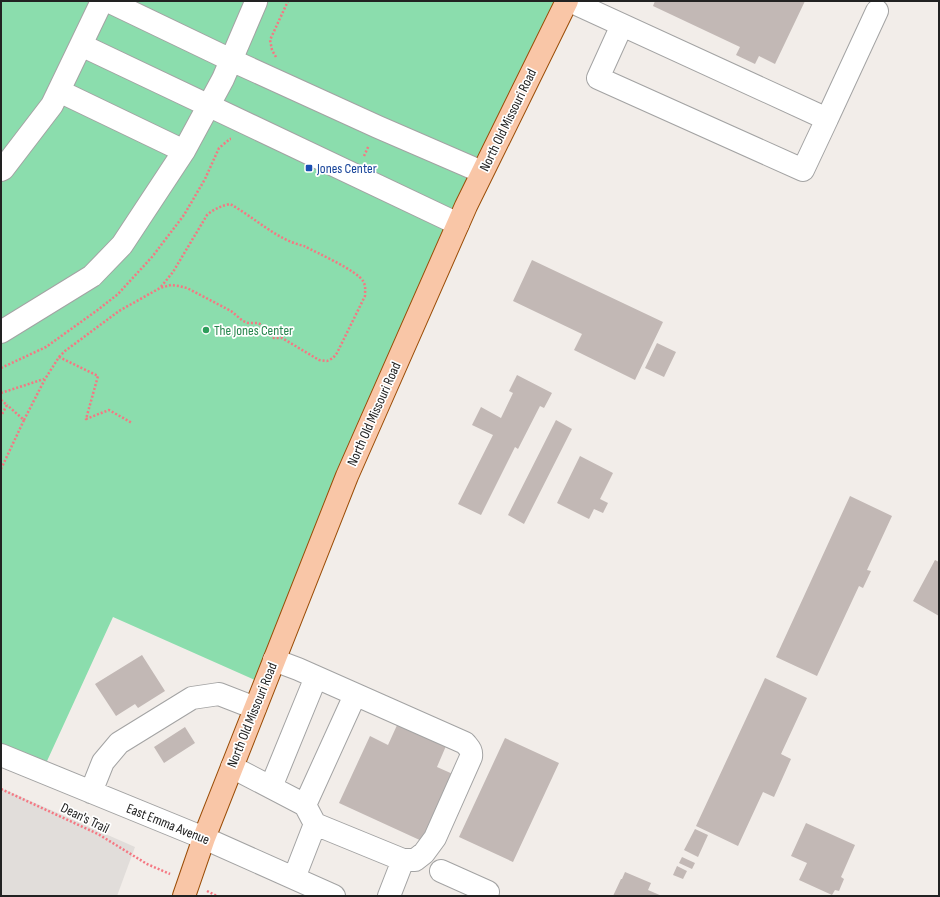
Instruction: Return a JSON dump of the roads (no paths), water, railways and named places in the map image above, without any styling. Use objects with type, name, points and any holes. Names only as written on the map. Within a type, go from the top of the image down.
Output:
[{"type":"main road","name":"North Old Missouri Road","points":[[184,896],[204,838],[347,476],[482,172],[567,1]]},
{"type":"street","points":[[1,170],[52,105],[102,1]]},
{"type":"street","points":[[108,1],[231,60],[378,127],[482,172]]},
{"type":"street","points":[[1,332],[92,276],[122,245],[184,151],[223,79],[255,1]]},
{"type":"street","points":[[570,1],[826,119]]},
{"type":"street","points":[[622,25],[598,78],[803,170],[877,11]]},
{"type":"street","points":[[81,45],[458,224]]},
{"type":"street","points":[[59,91],[184,151]]},
{"type":"street","points":[[232,767],[305,805],[315,824],[403,860],[415,860],[424,853],[435,838],[472,757],[470,748],[465,743],[274,660]]},
{"type":"street","points":[[271,787],[316,678]]},
{"type":"street","points":[[91,792],[103,762],[119,743],[192,698],[219,694],[255,708]]},
{"type":"street","points":[[305,805],[355,695]]},
{"type":"street","name":"East Emma Avenue","points":[[1,755],[204,838],[334,896]]},
{"type":"street","points":[[294,878],[315,824]]},
{"type":"street","points":[[389,896],[403,860]]},
{"type":"street","points":[[440,871],[475,891]]},
{"type":"place","name":"Jones Center","points":[[309,168]]},
{"type":"place","name":"The Jones Center","points":[[206,330]]}]
